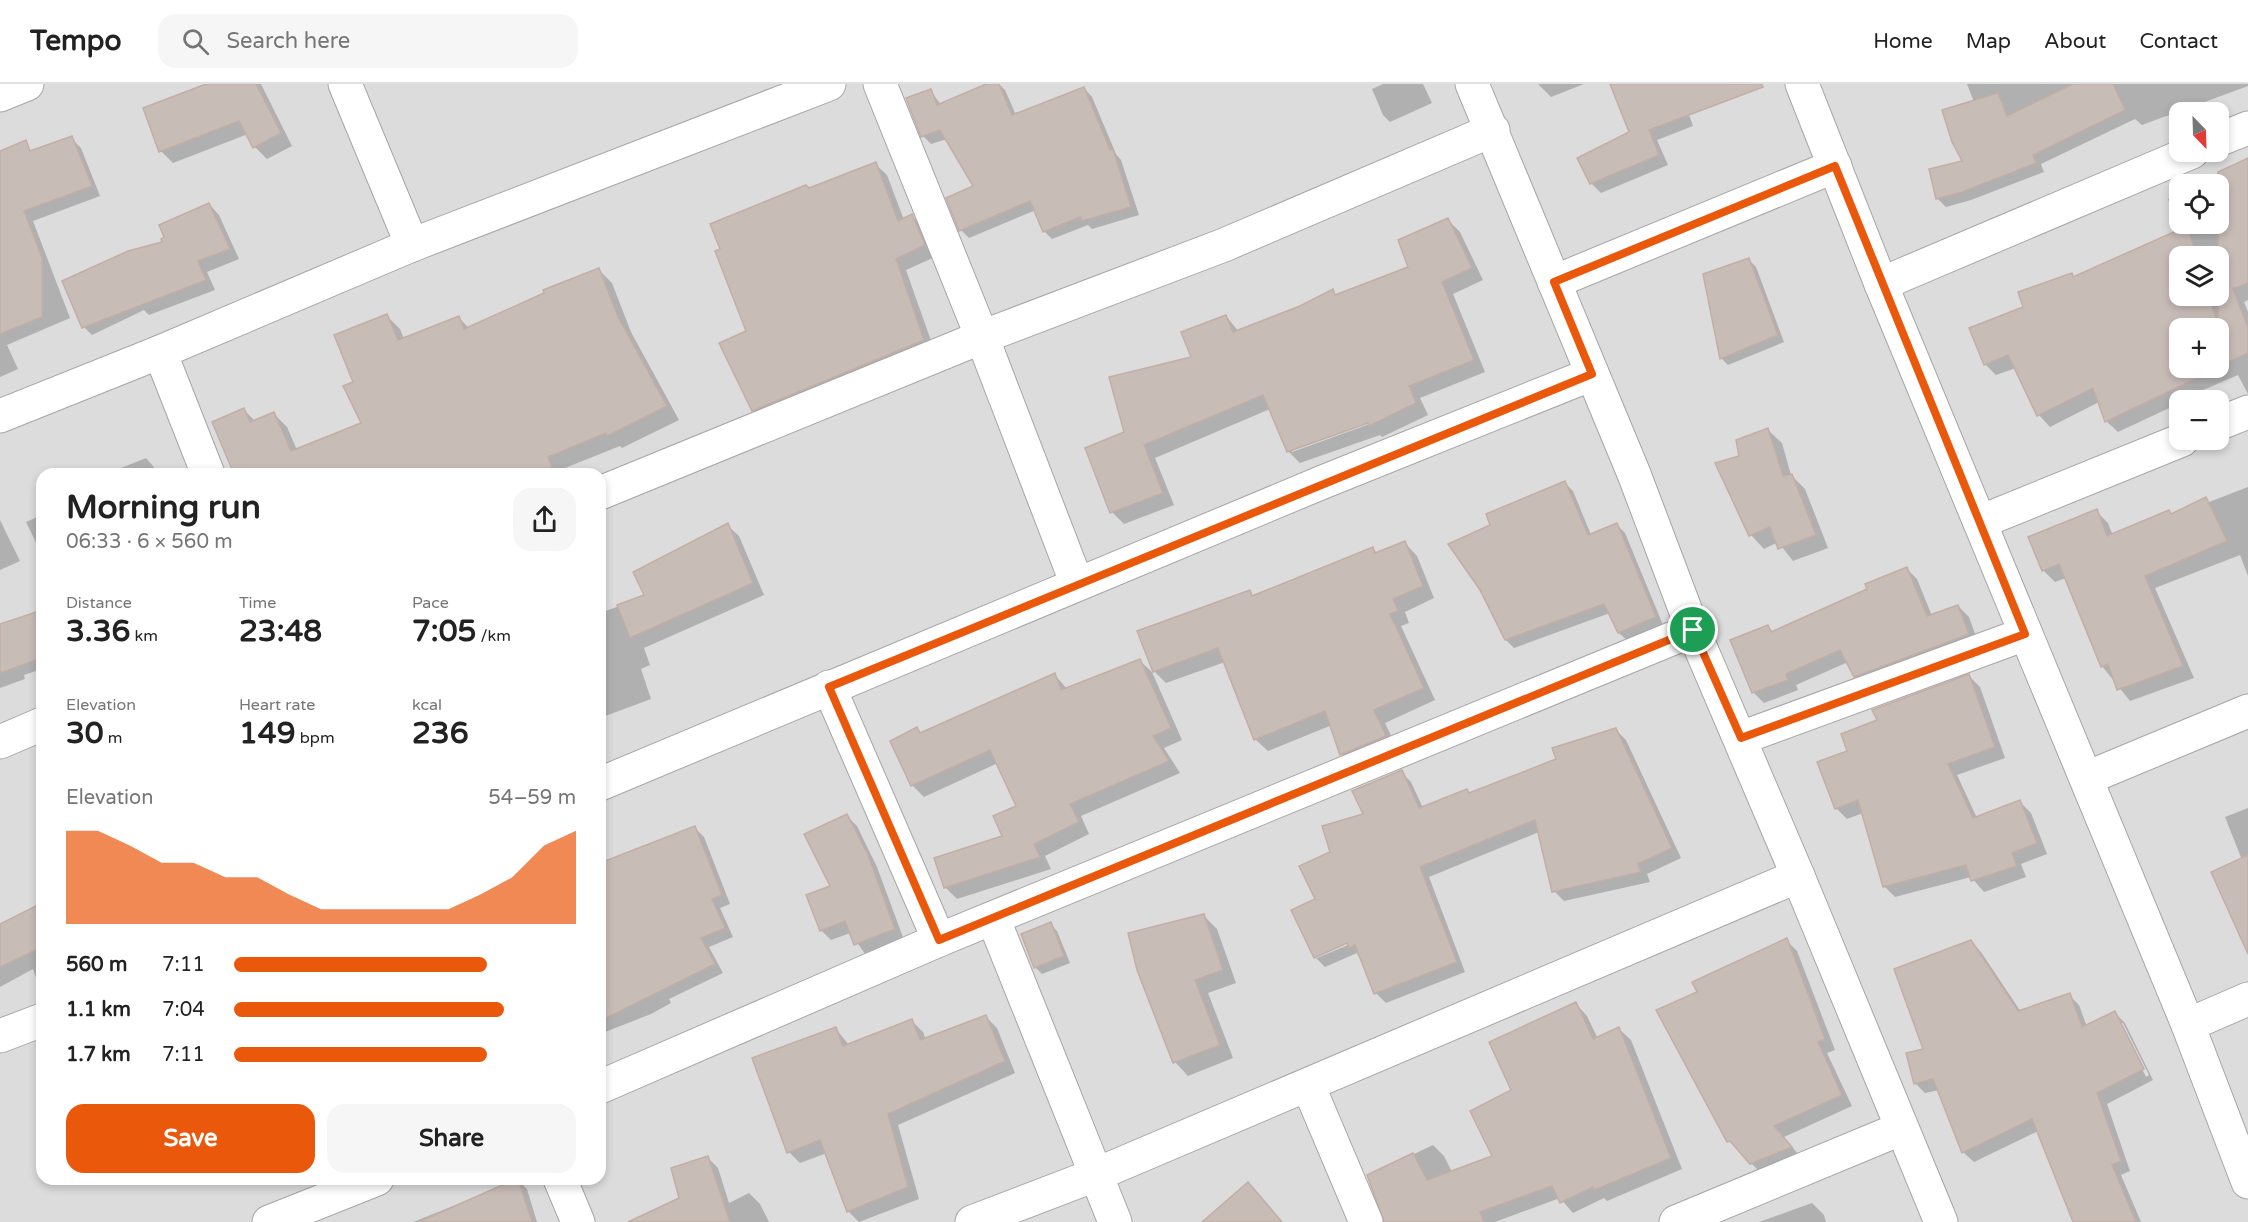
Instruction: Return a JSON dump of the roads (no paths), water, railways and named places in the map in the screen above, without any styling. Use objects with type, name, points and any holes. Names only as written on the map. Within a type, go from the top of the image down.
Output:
[{"type":"street","points":[[0,95],[27,84]]},
{"type":"street","points":[[345,84],[412,245]]},
{"type":"street","points":[[0,416],[160,352],[412,245],[829,84]]},
{"type":"street","points":[[880,84],[982,337],[1077,584]]},
{"type":"street","points":[[1472,84],[1634,474],[1693,630],[1741,738],[1900,1128],[1941,1222]]},
{"type":"street","points":[[1802,84],[1881,284],[2188,1025],[2248,1182]]},
{"type":"street","points":[[2229,136],[2248,128]]},
{"type":"street","points":[[606,491],[982,337],[1224,245],[1493,130]]},
{"type":"street","points":[[1881,284],[2169,162]]},
{"type":"street","points":[[1554,282],[1835,166]]},
{"type":"street","points":[[160,352],[206,468]]},
{"type":"street","points":[[606,781],[1077,584],[1592,374]]},
{"type":"street","points":[[2229,420],[2248,412]]},
{"type":"street","points":[[1980,522],[2169,445]]},
{"type":"street","points":[[606,1084],[939,940],[1693,630]]},
{"type":"street","points":[[1741,738],[2025,634]]},
{"type":"street","points":[[829,687],[939,940]]},
{"type":"street","points":[[2087,778],[2248,711]]},
{"type":"street","points":[[0,742],[36,727]]},
{"type":"street","points":[[972,1222],[1095,1175],[1798,876]]},
{"type":"street","points":[[993,918],[1115,1222]]},
{"type":"street","points":[[2188,1025],[2248,999]]},
{"type":"street","points":[[0,1036],[36,1022]]},
{"type":"street","points":[[1308,1085],[1366,1222]]},
{"type":"street","points":[[1676,1222],[1900,1128]]},
{"type":"street","points":[[269,1222],[362,1185]]},
{"type":"street","points":[[563,1185],[578,1222]]}]
